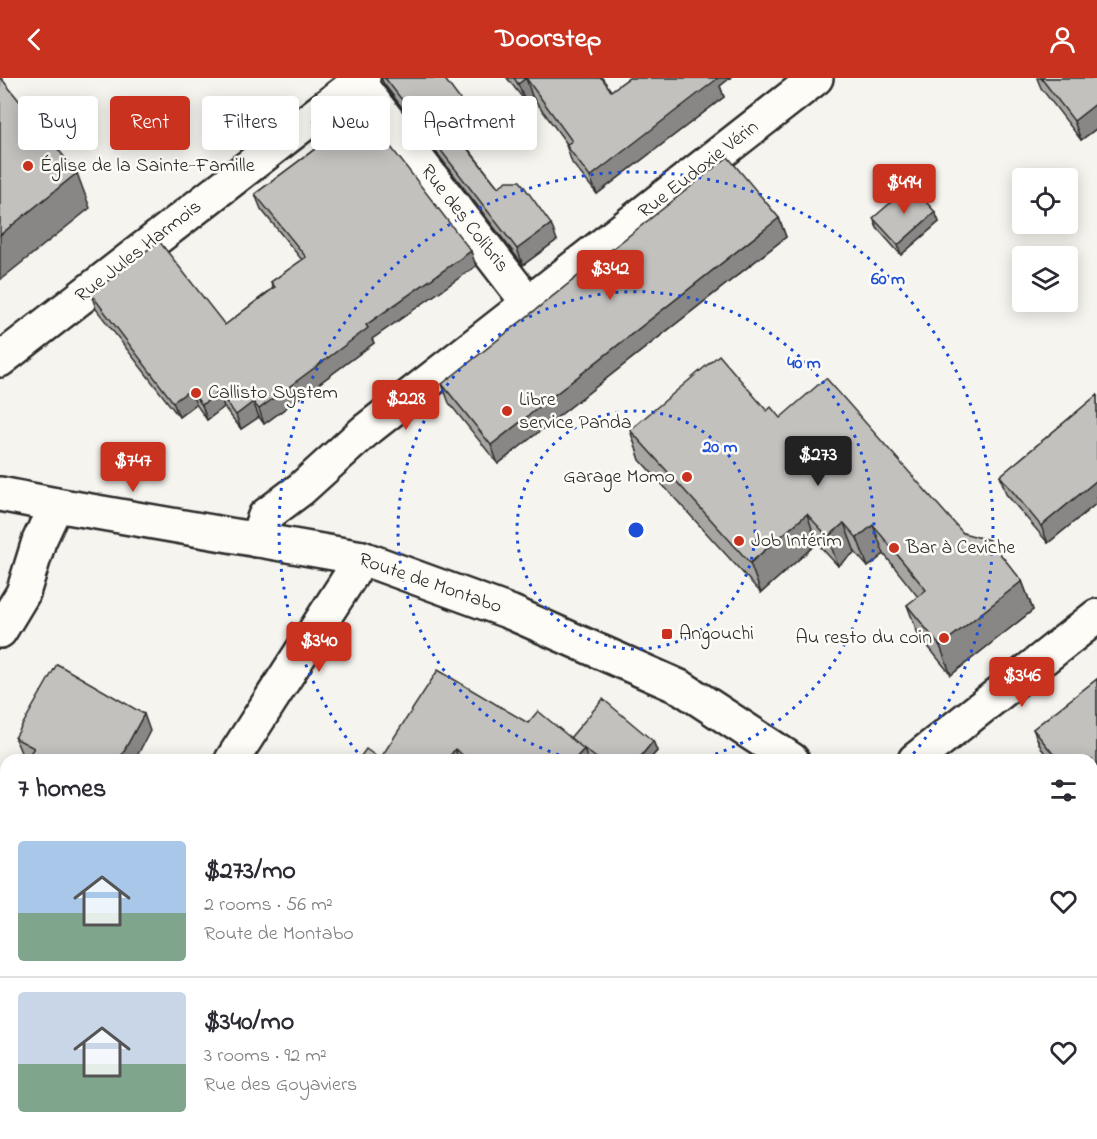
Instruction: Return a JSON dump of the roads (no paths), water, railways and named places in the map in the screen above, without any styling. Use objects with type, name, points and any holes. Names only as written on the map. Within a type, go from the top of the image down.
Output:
[{"type":"street","name":"Rue Eudoxie Vérin","points":[[256,540],[265,516],[301,489],[365,431],[816,78]]},
{"type":"street","name":"Rue des Colibris","points":[[358,79],[529,304]]},
{"type":"street","name":"Rue Jules Harmois","points":[[0,360],[358,79]]},
{"type":"street","name":"Route de Montabo","points":[[0,494],[362,558],[510,612],[682,688],[783,754]]},
{"type":"street","points":[[0,631],[24,593],[39,541],[56,505]]},
{"type":"street","points":[[236,754],[362,558]]},
{"type":"street","points":[[923,754],[1097,616]]},
{"type":"place","name":"Église de la Sainte-Famille","points":[[28,166]]},
{"type":"place","name":"Callisto System","points":[[196,393]]},
{"type":"place","name":"Libre service Panda","points":[[507,411]]},
{"type":"place","name":"Garage Momo","points":[[687,477]]},
{"type":"place","name":"Job Intérim","points":[[739,541]]},
{"type":"place","name":"Bar à Ceviche","points":[[894,548]]},
{"type":"place","name":"Angouchi","points":[[667,634]]},
{"type":"place","name":"Au resto du coin","points":[[944,638]]}]
